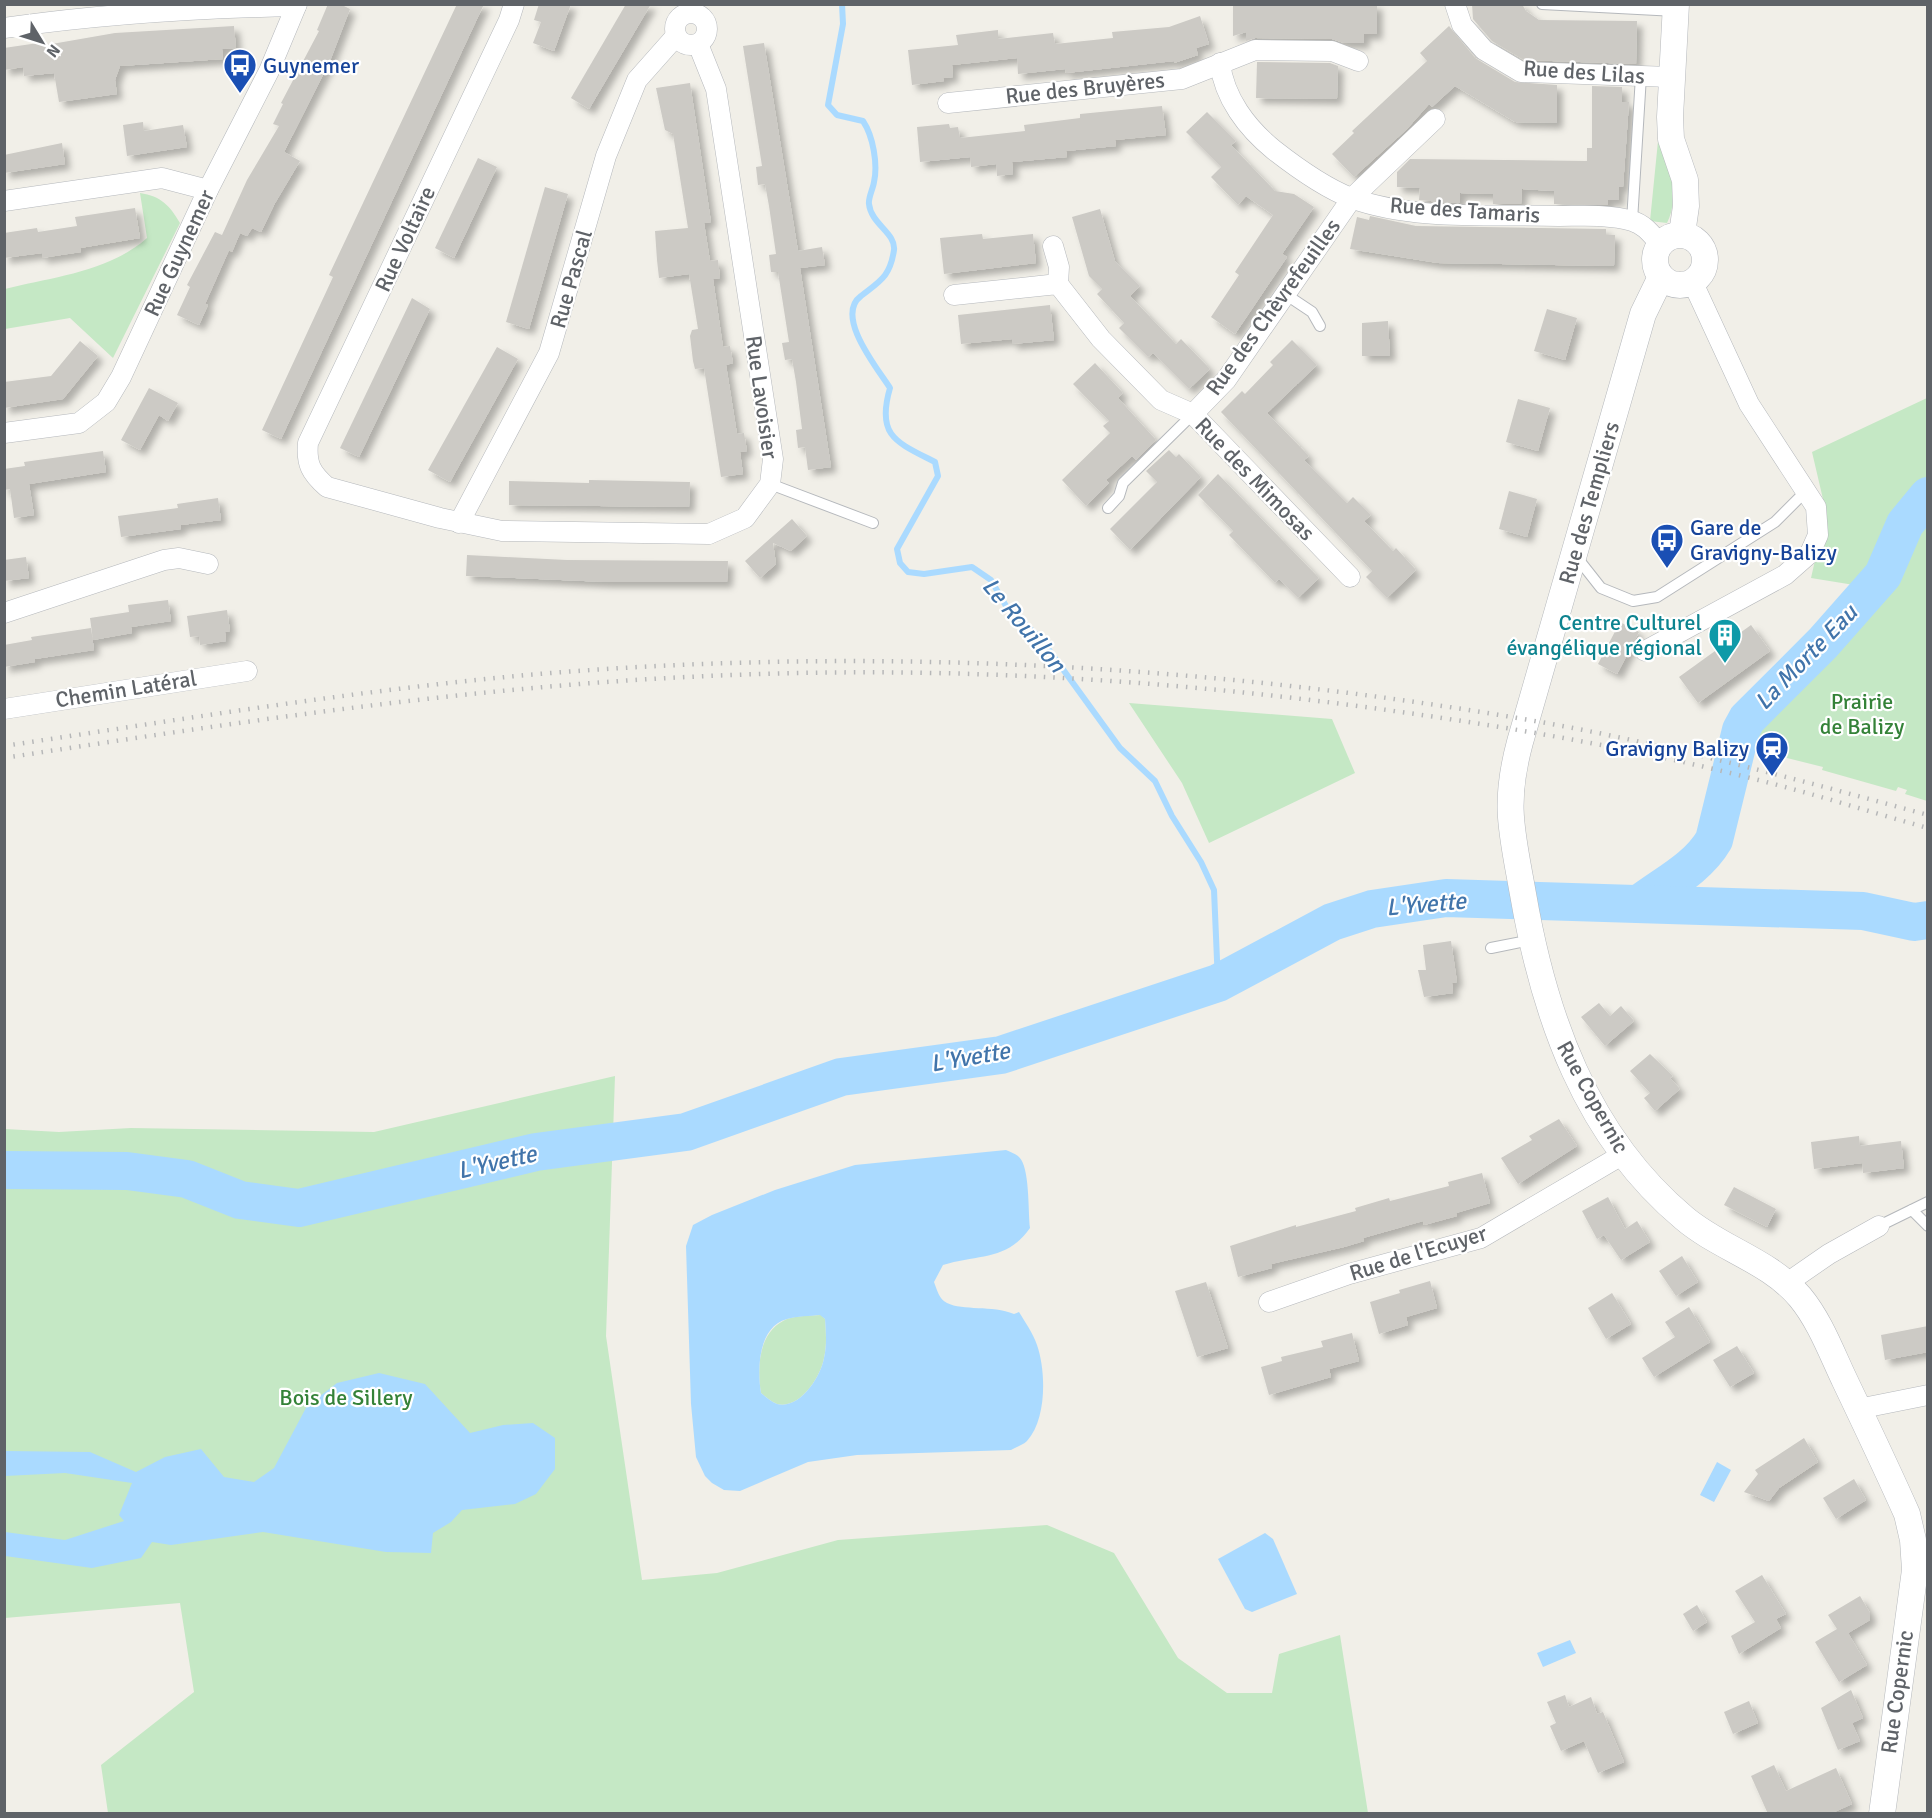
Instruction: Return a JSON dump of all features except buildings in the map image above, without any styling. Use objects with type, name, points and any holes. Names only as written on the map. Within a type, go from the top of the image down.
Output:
[{"type":"street","name":"Rue Voltaire","points":[[313,475],[306,461],[308,442],[509,20],[514,4]]},
{"type":"street","name":"Rue des Lilas","points":[[1455,4],[1462,25],[1484,50],[1521,72],[1671,77]]},
{"type":"street","points":[[4,28],[78,17],[193,8],[296,5]]},
{"type":"street","name":"Rue Guynemer","points":[[4,433],[79,423],[106,402],[121,377],[208,190],[269,71],[296,5]]},
{"type":"street","points":[[1632,221],[1671,239],[1694,239],[1703,248],[1706,261],[1702,274],[1693,283],[1681,286],[1670,284],[1660,278],[1655,267],[1655,255],[1671,239],[1686,206],[1685,180],[1671,139],[1671,77],[1676,8]]},
{"type":"street","points":[[692,9],[703,18],[707,27],[706,37],[698,44],[687,45],[676,36],[678,19],[692,9]]},
{"type":"street","name":"Rue Pascal","points":[[459,523],[549,353],[606,156],[637,80],[676,36]]},
{"type":"street","name":"Rue Lavoisier","points":[[313,475],[327,487],[459,523],[502,531],[709,534],[745,518],[770,484],[773,459],[716,89],[698,44]]},
{"type":"street","name":"Rue des Bruyères","points":[[948,103],[1182,78],[1255,50],[1332,51],[1358,61]]},
{"type":"street","name":"Rue des Tamaris","points":[[1220,63],[1222,82],[1231,101],[1266,144],[1313,178],[1352,198],[1406,210],[1434,213],[1597,217],[1632,221]]},
{"type":"street","name":"Rue des Chèvrefeuilles","points":[[1193,414],[1226,380],[1352,198],[1435,119]]},
{"type":"street","points":[[4,201],[162,178],[208,190]]},
{"type":"street","points":[[954,295],[1058,284],[1059,267],[1053,246]]},
{"type":"street","name":"Rue des Templiers","points":[[1524,731],[1643,314],[1660,278]]},
{"type":"street","points":[[1645,651],[1785,575],[1800,564],[1816,545],[1818,535],[1816,507],[1749,404],[1693,283]]},
{"type":"street","name":"Rue des Mimosas","points":[[1058,284],[1101,339],[1161,400],[1193,414],[1350,577]]},
{"type":"street","points":[[4,613],[165,560],[179,558],[208,564]]},
{"type":"street","name":"Chemin Latéral","points":[[4,709],[247,671]]},
{"type":"street","name":"Rue Copernic","points":[[1524,731],[1511,776],[1509,820],[1530,936],[1558,1034],[1578,1080],[1622,1155],[1685,1219],[1787,1282],[1802,1300],[1823,1334],[1907,1514],[1921,1570],[1882,1814]]},
{"type":"street","name":"Rue de l'Ecuyer","points":[[1269,1302],[1349,1274],[1481,1238],[1622,1155]]},
{"type":"street","points":[[1787,1282],[1829,1254],[1879,1226]]},
{"type":"street","points":[[1858,1409],[1928,1395]]},
{"type":"lane","points":[[1542,4],[1676,8]]},
{"type":"lane","points":[[1632,221],[1641,76]]},
{"type":"lane","points":[[1285,294],[1312,312],[1320,326]]},
{"type":"lane","points":[[1108,508],[1119,496],[1123,483],[1193,414]]},
{"type":"lane","points":[[770,484],[873,523]]},
{"type":"lane","points":[[1575,554],[1601,588],[1633,601],[1657,597],[1775,522],[1806,491]]},
{"type":"lane","points":[[1491,948],[1530,936]]},
{"type":"lane","points":[[1879,1226],[1928,1202]]},
{"type":"lane","points":[[1912,1210],[1928,1226]]},
{"type":"green space","points":[[1660,121],[1673,186],[1671,212],[1667,223],[1650,221]]},
{"type":"green space","points":[[140,193],[159,199],[180,223],[113,358],[70,318],[5,329],[5,289],[98,266],[115,259],[147,238]]},
{"type":"green space","name":"Prairie de Balizy","points":[[1927,398],[1927,801],[1905,794],[1907,790],[1898,787],[1896,791],[1822,770],[1823,767],[1759,751],[1745,750],[1752,726],[1849,632],[1885,590],[1811,578],[1826,512],[1812,452]]},
{"type":"green space","points":[[1129,703],[1332,719],[1355,773],[1209,843],[1182,783]]},
{"type":"green space","name":"Bois de Sillery","points":[[615,1076],[606,1336],[642,1580],[717,1573],[838,1540],[1047,1525],[1114,1553],[1178,1658],[1227,1693],[1272,1693],[1279,1654],[1340,1635],[1368,1813],[108,1813],[101,1765],[194,1692],[180,1603],[5,1618],[5,1129],[59,1132],[131,1128],[374,1132]]},
{"type":"green space","points":[[821,1315],[825,1319],[826,1343],[819,1374],[808,1390],[794,1402],[777,1404],[773,1402],[761,1393],[759,1373],[761,1353],[768,1334],[787,1319]]},
{"type":"water","points":[[1006,1150],[1015,1154],[1023,1162],[1027,1179],[1030,1228],[1021,1239],[1002,1251],[943,1265],[934,1282],[942,1299],[947,1303],[1014,1314],[1019,1312],[1037,1345],[1042,1368],[1043,1394],[1034,1432],[1027,1441],[1011,1450],[857,1455],[808,1462],[740,1491],[724,1490],[705,1476],[696,1457],[691,1404],[686,1246],[693,1225],[775,1190],[855,1165]],"holes":[[[820,1315],[825,1319],[825,1353],[819,1374],[814,1382],[794,1402],[777,1404],[771,1401],[761,1393],[759,1372],[762,1350],[770,1331],[777,1323],[791,1318]]]},
{"type":"water","points":[[379,1373],[425,1384],[470,1433],[503,1425],[533,1423],[555,1438],[555,1469],[536,1494],[515,1504],[462,1510],[451,1522],[433,1533],[431,1553],[386,1552],[263,1532],[171,1545],[152,1542],[141,1558],[92,1568],[5,1556],[5,1532],[65,1540],[124,1521],[119,1515],[132,1483],[65,1473],[5,1476],[5,1451],[90,1452],[136,1472],[165,1457],[201,1449],[224,1477],[254,1482],[274,1468],[307,1406],[337,1383]]},
{"type":"water","points":[[1717,1462],[1731,1470],[1714,1502],[1700,1495]]},
{"type":"water","points":[[1265,1533],[1273,1539],[1297,1594],[1252,1612],[1245,1609],[1218,1559]]},
{"type":"water","points":[[1570,1640],[1576,1653],[1543,1667],[1537,1653]]},
{"type":"waterway","name":"Le Rouillon","points":[[842,4],[843,24],[828,105],[837,115],[863,121],[867,127],[875,159],[874,182],[869,204],[874,217],[894,244],[887,272],[879,282],[861,296],[854,305],[852,316],[855,329],[868,356],[890,388],[886,404],[888,427],[900,442],[935,462],[938,476],[897,549],[900,563],[908,572],[924,574],[972,567],[991,580],[1006,606],[1041,639],[1120,748],[1155,781],[1172,816],[1201,862],[1214,890],[1218,983]]},
{"type":"waterway","name":"La Morte Eau","points":[[1639,904],[1690,868],[1707,850],[1714,840],[1741,730],[1747,719],[1823,643],[1883,575],[1905,524],[1928,496]]},
{"type":"waterway","points":[[1905,524],[1928,522]]},
{"type":"waterway","name":"L'Yvette","points":[[4,1170],[127,1171],[187,1179],[240,1200],[299,1208],[536,1152],[686,1132],[841,1077],[1001,1055],[1218,983],[1332,922],[1372,909],[1446,898],[1863,911],[1914,922],[1928,920]]},
{"type":"railway","points":[[4,746],[330,698],[527,675],[652,666],[778,662],[903,661],[1029,665],[1155,673],[1280,685],[1529,720],[1629,739],[1779,775],[1928,815]]},
{"type":"railway","points":[[4,758],[367,706],[549,687],[732,675],[898,672],[981,674],[1229,691],[1312,700],[1495,726],[1697,765],[1796,790],[1928,828]]},
{"type":"place","name":"Guynemer","points":[[240,94]]},
{"type":"place","name":"Gare de Gravigny-Balizy","points":[[1667,569]]},
{"type":"place","name":"Centre Culturel évangélique régional","points":[[1725,664]]},
{"type":"place","name":"Gravigny Balizy","points":[[1772,777]]}]
